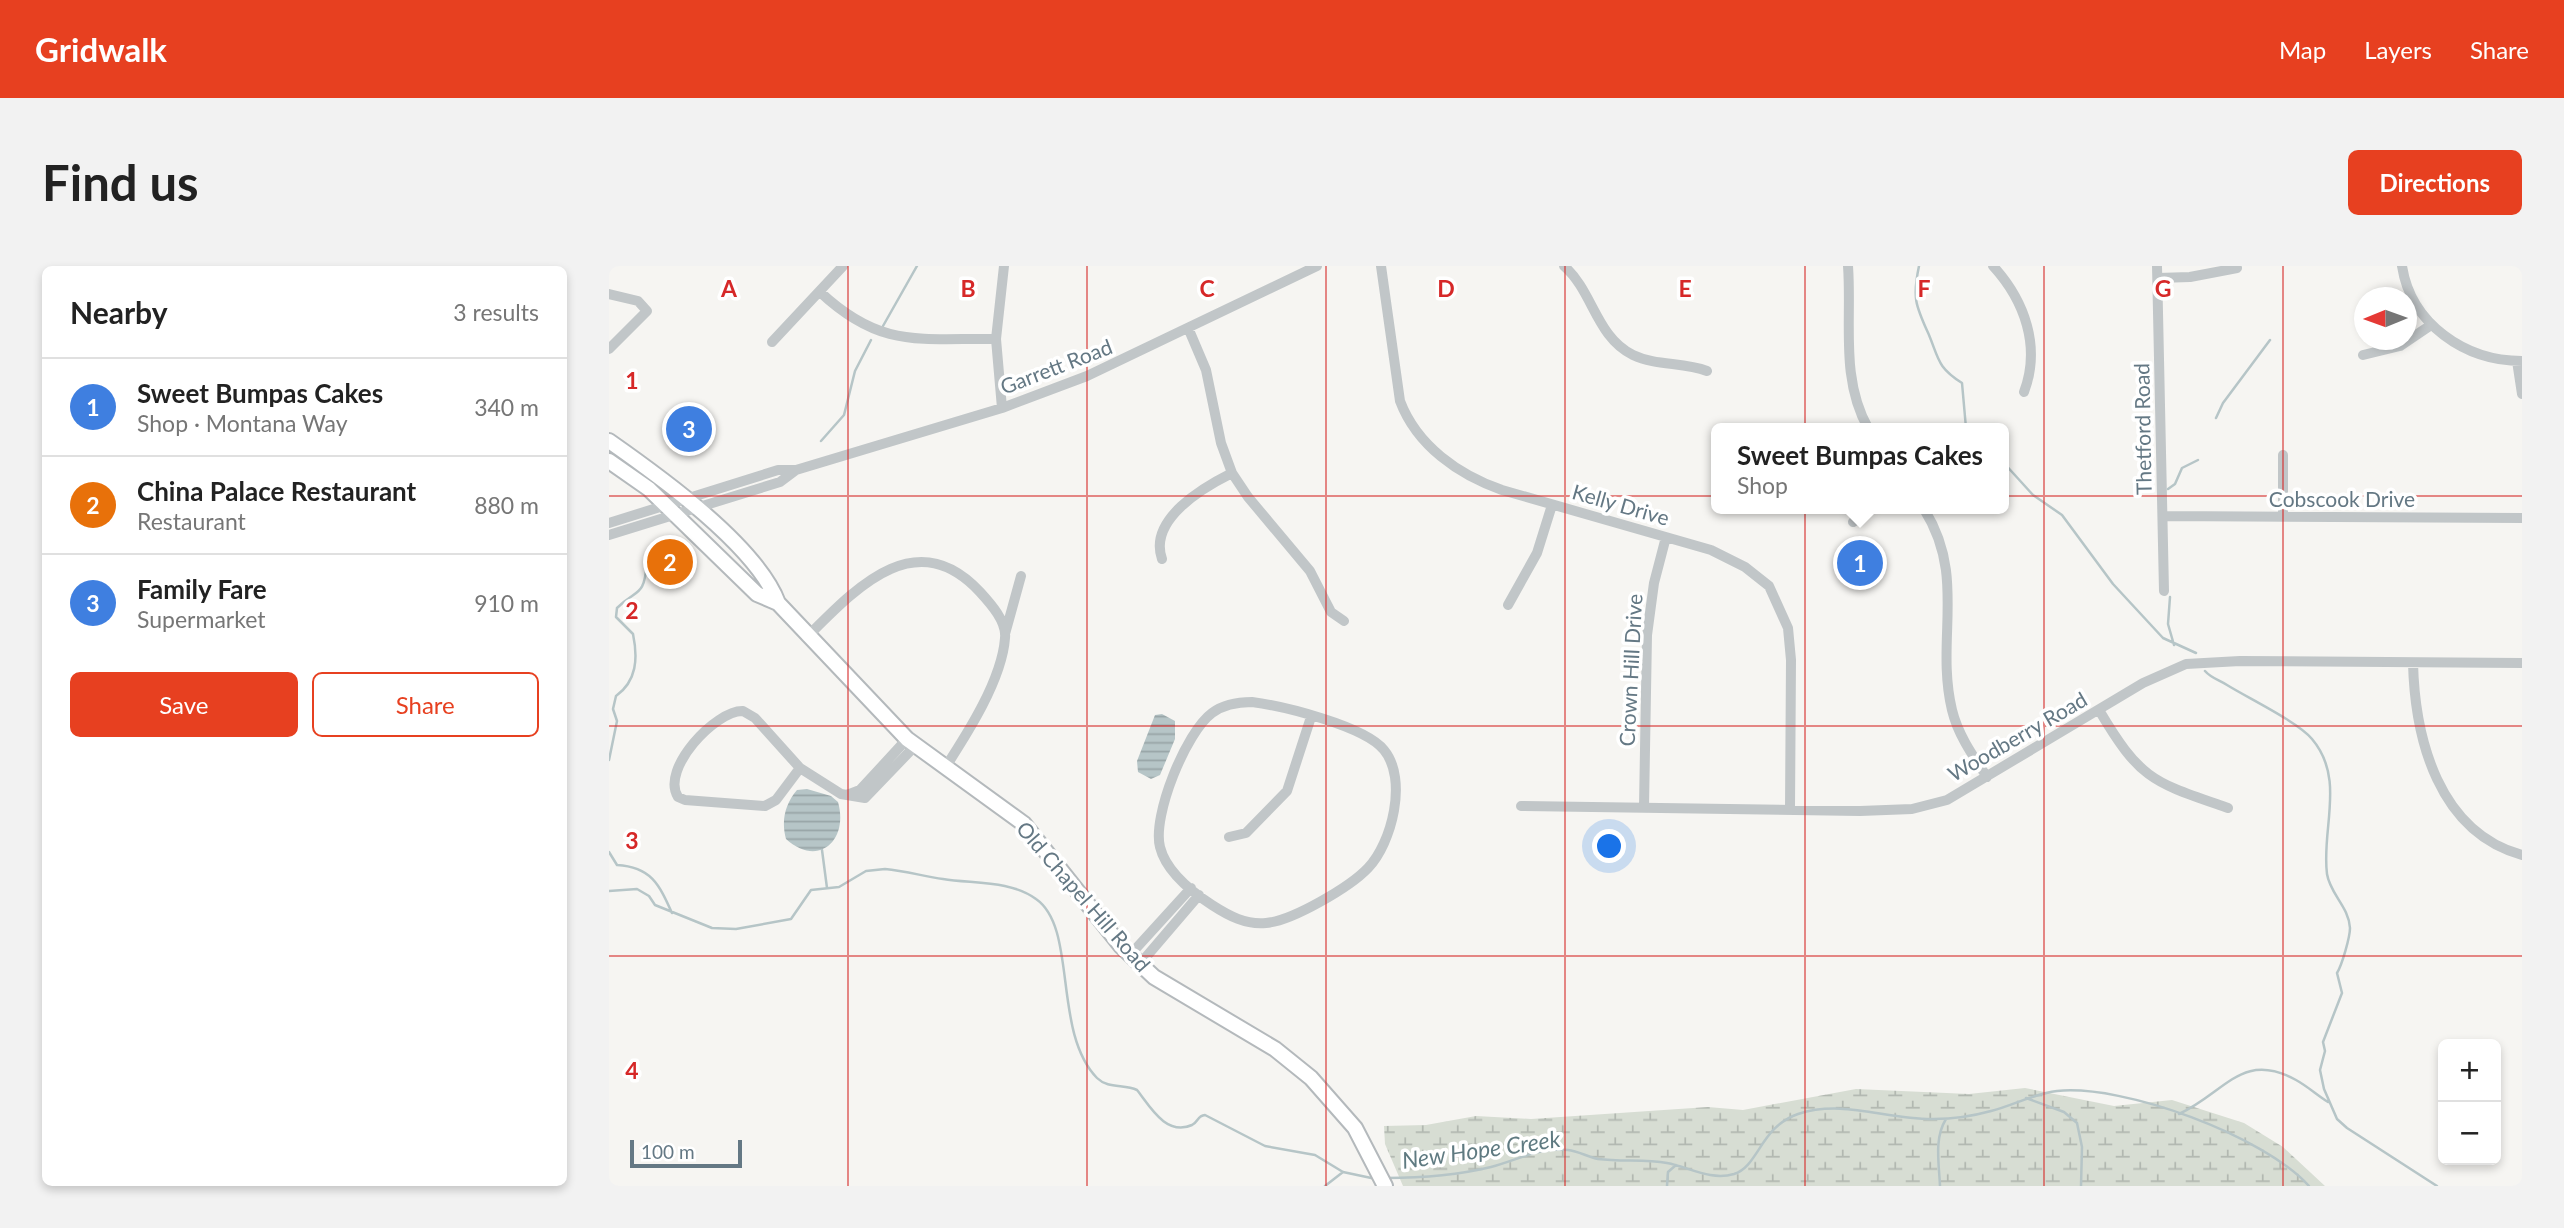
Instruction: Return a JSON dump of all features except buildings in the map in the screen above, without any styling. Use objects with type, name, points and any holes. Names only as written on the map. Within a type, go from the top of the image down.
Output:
[{"type":"main road","name":"Old Chapel Hill Road","points":[[609,441],[692,503],[770,583],[778,603],[807,637],[911,743],[989,796],[1024,824],[1135,960],[1163,983],[1289,1059],[1337,1105],[1369,1152],[1385,1186]]},
{"type":"main road","name":"Old Chapel Hill Road","points":[[609,461],[646,486],[757,594],[778,603]]},
{"type":"street","points":[[772,342],[843,266]]},
{"type":"street","points":[[1002,408],[997,384],[996,339],[1004,266]]},
{"type":"street","name":"Garrett Road","points":[[609,523],[781,482],[796,470],[1002,408],[1087,376],[1189,330],[1317,266]]},
{"type":"street","name":"Kelly Drive","points":[[1381,266],[1393,366],[1401,401],[1410,421],[1439,455],[1460,472],[1502,491],[1728,556],[1757,576],[1776,597],[1788,628],[1791,660],[1790,809]]},
{"type":"street","points":[[1564,266],[1584,287],[1602,325],[1626,351],[1648,359],[1686,363],[1707,371]]},
{"type":"street","points":[[1848,266],[1849,369],[1856,402],[1866,423]]},
{"type":"street","points":[[1993,266],[2014,294],[2029,332],[2033,369],[2024,392]]},
{"type":"street","name":"Thetford Road","points":[[2157,266],[2164,591]]},
{"type":"street","points":[[2402,266],[2412,298],[2431,325],[2456,344],[2478,355],[2520,361],[2522,394]]},
{"type":"street","points":[[2158,278],[2190,277],[2237,268]]},
{"type":"street","points":[[820,292],[853,321],[884,334],[916,339],[996,339]]},
{"type":"street","points":[[609,294],[638,301],[647,311],[609,349]]},
{"type":"street","points":[[2363,355],[2400,346],[2431,325]]},
{"type":"street","points":[[1189,330],[1206,370],[1221,443],[1232,472],[1248,497],[1310,571],[1331,612],[1344,621]]},
{"type":"street","points":[[609,332],[621,339]]},
{"type":"street","points":[[2283,455],[2283,516]]},
{"type":"street","points":[[1162,559],[1160,543],[1177,512],[1198,492],[1232,472]]},
{"type":"street","points":[[1508,605],[1537,553],[1552,505]]},
{"type":"street","name":"Garrett Road","points":[[609,535],[671,509]]},
{"type":"street","points":[[1853,522],[1864,514]]},
{"type":"street","points":[[1926,514],[1941,543],[1948,568],[1948,687],[1952,711],[1959,731],[1987,777]]},
{"type":"street","name":"Cobscook Drive","points":[[2163,516],[2522,518]]},
{"type":"street","name":"Crown Hill Drive","points":[[1644,807],[1647,635],[1654,583],[1666,537]]},
{"type":"street","points":[[807,637],[885,569],[914,562],[951,569],[969,582],[1001,620],[1005,634]]},
{"type":"street","points":[[945,768],[970,730],[990,690],[1021,576]]},
{"type":"street","name":"Woodberry Road","points":[[1521,806],[1912,809],[1947,800],[2158,674],[2186,664],[2240,661],[2522,663]]},
{"type":"street","points":[[2413,663],[2418,729],[2446,796],[2475,833],[2498,847],[2522,856]]},
{"type":"street","points":[[1243,702],[1261,703],[1362,732],[1379,744],[1391,761],[1397,793],[1378,856],[1359,876],[1280,921],[1257,923],[1239,920],[1195,892],[1166,862],[1158,831],[1163,807],[1195,729],[1219,708],[1243,702]]},
{"type":"street","points":[[2099,710],[2126,752],[2150,777],[2173,789],[2228,808]]},
{"type":"street","points":[[800,768],[776,800],[765,806],[685,800],[678,797],[674,787],[679,760],[722,716],[731,712],[752,715],[800,768],[846,795],[860,790],[911,743]]},
{"type":"street","points":[[1229,838],[1246,833],[1287,791],[1311,717]]},
{"type":"street","points":[[1135,960],[1160,922],[1195,892]]},
{"type":"street","points":[[1135,960],[1170,930],[1195,892]]},
{"type":"street","points":[[1160,922],[1170,930]]},
{"type":"green space","points":[[2025,1088],[2114,1106],[2172,1100],[2244,1123],[2283,1147],[2325,1186],[1403,1186],[1385,1144],[1384,1126],[1426,1125],[1476,1116],[1531,1119],[1708,1107],[1743,1110],[1856,1089],[1969,1094]]},
{"type":"shaded area","points":[[1162,714],[1175,721],[1175,739],[1160,775],[1151,779],[1138,772],[1137,761],[1155,715]]},
{"type":"shaded area","points":[[807,789],[831,796],[838,802],[839,828],[828,846],[819,850],[809,851],[786,839],[784,819],[790,801],[797,790]]},
{"type":"waterway","points":[[883,326],[917,266]]},
{"type":"waterway","points":[[1919,266],[1916,287],[1918,309],[1940,362],[1962,383],[1966,423]]},
{"type":"waterway","points":[[821,441],[844,415],[855,371],[871,340]]},
{"type":"waterway","points":[[2216,418],[2223,403],[2270,340]]},
{"type":"waterway","points":[[2168,489],[2175,484],[2182,468],[2198,460]]},
{"type":"waterway","points":[[2009,469],[2033,495],[2062,515],[2113,584],[2163,638],[2196,653]]},
{"type":"waterway","points":[[609,760],[617,721],[613,709],[616,696],[632,676],[635,660],[633,634],[616,617],[617,608],[641,588],[647,562]]},
{"type":"waterway","points":[[2170,597],[2168,624],[2174,645]]},
{"type":"waterway","points":[[2205,671],[2296,725],[2312,739],[2322,754],[2330,787],[2327,874],[2349,920],[2350,928],[2337,973],[2342,993],[2323,1042],[2325,1051],[2320,1070],[2324,1089],[2337,1119],[2347,1128],[2437,1186]]},
{"type":"waterway","points":[[822,850],[827,888]]},
{"type":"waterway","name":"New Hope Creek","points":[[609,852],[617,865],[629,866],[646,873],[658,886],[672,913]]},
{"type":"waterway","name":"New Hope Creek","points":[[609,891],[637,889],[649,896],[655,905],[712,928],[736,929],[791,919],[811,890],[839,887],[866,871],[900,871],[1003,886],[1026,893],[1049,913],[1057,933],[1074,1035],[1083,1058],[1097,1078],[1106,1084],[1137,1090],[1159,1118],[1174,1127],[1192,1125],[1205,1115],[1265,1146],[1315,1155],[1343,1172],[1376,1179]]},
{"type":"waterway","points":[[2179,1114],[2235,1078],[2247,1072],[2261,1070],[2277,1072],[2296,1080],[2328,1102]]},
{"type":"waterway","name":"New Hope Creek","points":[[1386,1178],[1465,1172],[1538,1152],[1557,1150],[1572,1151],[1598,1159],[1667,1163],[1708,1175],[1725,1176],[1742,1170],[1775,1128],[1798,1114],[1815,1110],[1849,1109],[1917,1118],[1948,1118],[1991,1111],[2048,1092],[2085,1091],[2154,1105],[2227,1132],[2288,1167],[2309,1186]]},
{"type":"waterway","points":[[2026,1098],[2064,1112],[2077,1123],[2082,1147],[2081,1186]]},
{"type":"waterway","points":[[1940,1186],[1939,1142],[1946,1119]]},
{"type":"waterway","points":[[1667,1186],[1668,1172],[1676,1165]]},
{"type":"waterway","points":[[1325,1186],[1343,1172]]},
{"type":"place","name":"Family Fare","points":[[689,429]]},
{"type":"place","name":"China Palace Restaurant","points":[[670,562]]},
{"type":"place","name":"Sweet Bumpas Cakes","points":[[1860,563]]}]
